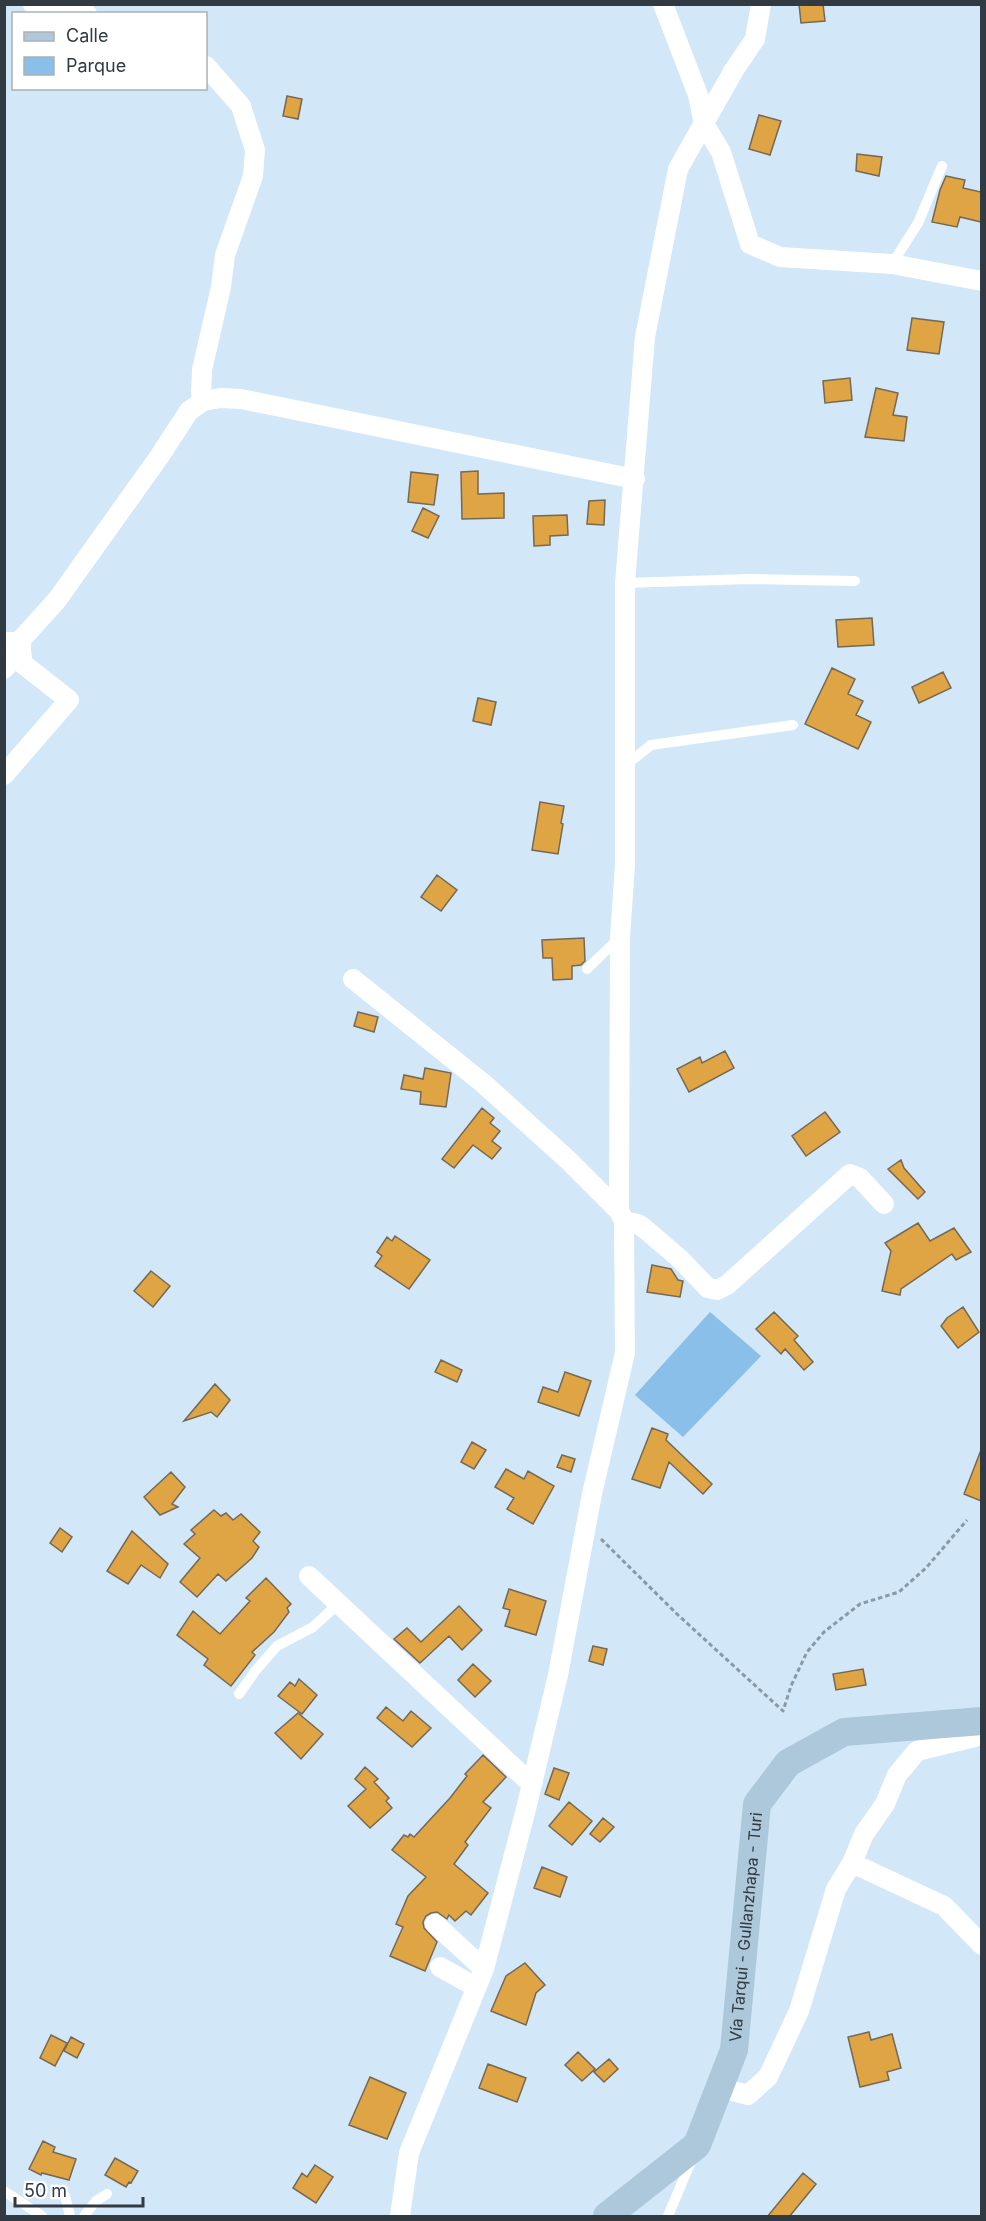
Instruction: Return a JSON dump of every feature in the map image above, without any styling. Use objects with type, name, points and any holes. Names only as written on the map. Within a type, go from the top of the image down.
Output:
[{"type":"main road","name":"Vía Tarqui - Gullanzhapa - Turi","points":[[698,2145],[718,2087],[734,2050],[757,1804],[788,1763],[844,1732],[981,1721]]},
{"type":"main road","points":[[607,2217],[698,2145]]},
{"type":"street","points":[[33,4],[76,12]]},
{"type":"street","points":[[663,4],[698,95],[704,124],[721,152],[750,244],[780,257],[891,264],[980,278]]},
{"type":"street","points":[[400,2217],[410,2153],[480,1978],[532,1781],[558,1675],[592,1494],[625,1353],[621,1216],[620,937],[625,865],[625,583],[647,326],[678,169],[734,70],[755,39],[761,4]]},
{"type":"street","points":[[202,401],[202,370],[225,255],[253,176],[255,150],[241,106],[207,67]]},
{"type":"street","points":[[4,669],[15,645],[57,600],[189,411],[202,401],[221,398],[241,399],[635,478]]},
{"type":"street","points":[[4,775],[69,700],[23,664],[15,645]]},
{"type":"street","points":[[353,979],[484,1084],[568,1160],[621,1216],[645,1229],[679,1258],[708,1288],[717,1290],[727,1285],[850,1174],[860,1178],[884,1204]]},
{"type":"street","points":[[309,1576],[525,1778],[532,1781]]},
{"type":"street","points":[[718,2087],[748,2095],[768,2078],[799,2011],[836,1889],[852,1863],[864,1834],[885,1804],[897,1775],[917,1751],[975,1737],[981,1729]]},
{"type":"street","points":[[852,1863],[944,1906],[981,1945]]},
{"type":"street","points":[[435,1924],[480,1978]]},
{"type":"street","points":[[440,1966],[480,1978]]},
{"type":"lane","points":[[891,264],[918,223],[942,166]]},
{"type":"lane","points":[[625,583],[750,579],[855,581]]},
{"type":"lane","points":[[626,765],[651,745],[793,725]]},
{"type":"lane","points":[[587,969],[620,937]]},
{"type":"lane","points":[[239,1695],[256,1670],[277,1646],[313,1627],[339,1603]]},
{"type":"lane","points":[[668,2217],[698,2145]]},
{"type":"lane","points":[[4,2191],[42,2217]]},
{"type":"lane","points":[[84,2217],[96,2201],[107,2194]]},
{"type":"lane","points":[[65,2196],[69,2217]]},
{"type":"path","points":[[587,1525],[678,1615],[783,1711],[791,1686],[807,1652],[824,1632],[860,1604],[899,1592],[926,1568],[967,1520]]},
{"type":"green space","points":[[710,1312],[761,1356],[683,1437],[635,1395]]},
{"type":"building","points":[[799,4],[823,4],[825,21],[801,23]]},
{"type":"building","points":[[287,96],[302,99],[298,119],[283,116]]},
{"type":"building","points":[[759,115],[781,121],[770,155],[749,149]]},
{"type":"building","points":[[857,154],[882,157],[879,176],[856,171]]},
{"type":"building","points":[[946,176],[965,180],[963,188],[981,192],[981,222],[960,217],[957,227],[932,222]]},
{"type":"building","points":[[912,318],[944,322],[939,354],[907,350]]},
{"type":"building","points":[[850,378],[852,400],[825,403],[823,381]]},
{"type":"building","points":[[876,388],[898,393],[893,415],[907,417],[904,441],[865,437]]},
{"type":"building","points":[[478,471],[478,494],[504,493],[504,518],[462,519],[461,472]]},
{"type":"building","points":[[411,472],[438,475],[434,505],[408,502]]},
{"type":"building","points":[[605,500],[604,525],[587,524],[589,501]]},
{"type":"building","points":[[423,508],[439,516],[428,538],[412,531]]},
{"type":"building","points":[[567,515],[568,535],[550,536],[550,545],[534,546],[533,516]]},
{"type":"building","points":[[872,618],[874,645],[838,647],[836,620]]},
{"type":"building","points":[[832,668],[855,679],[848,694],[863,701],[856,715],[871,722],[858,749],[805,724]]},
{"type":"building","points":[[943,672],[951,688],[919,703],[912,687]]},
{"type":"building","points":[[478,698],[496,702],[491,725],[473,721]]},
{"type":"building","points":[[540,802],[564,806],[558,854],[532,850]]},
{"type":"building","points":[[437,875],[457,890],[441,911],[421,897]]},
{"type":"building","points":[[584,938],[585,961],[581,965],[572,966],[572,979],[553,980],[552,958],[543,958],[542,940]]},
{"type":"building","points":[[358,1012],[378,1017],[374,1032],[354,1026]]},
{"type":"building","points":[[725,1051],[734,1068],[689,1092],[677,1069],[700,1057],[702,1063]]},
{"type":"building","points":[[425,1068],[451,1073],[446,1107],[420,1104],[421,1092],[401,1089],[404,1075],[423,1079]]},
{"type":"building","points":[[482,1108],[494,1118],[490,1123],[500,1131],[492,1141],[501,1148],[492,1159],[473,1145],[454,1168],[442,1159]]},
{"type":"building","points":[[825,1112],[840,1132],[806,1156],[792,1136]]},
{"type":"building","points":[[901,1160],[904,1168],[925,1192],[918,1199],[888,1169]]},
{"type":"building","points":[[918,1223],[930,1241],[954,1228],[971,1252],[956,1260],[952,1254],[901,1289],[900,1295],[882,1291],[891,1251],[885,1243]]},
{"type":"building","points":[[395,1236],[430,1260],[409,1289],[375,1266],[382,1256],[377,1252],[387,1237],[392,1241]]},
{"type":"building","points":[[652,1265],[671,1269],[678,1280],[683,1281],[680,1297],[647,1292]]},
{"type":"building","points":[[151,1271],[170,1286],[153,1307],[134,1291]]},
{"type":"building","points":[[963,1307],[979,1332],[958,1348],[941,1326],[947,1318]]},
{"type":"building","points":[[774,1312],[798,1336],[794,1340],[813,1362],[804,1370],[785,1349],[781,1354],[756,1329]]},
{"type":"building","points":[[441,1360],[462,1370],[457,1382],[435,1372]]},
{"type":"building","points":[[565,1372],[591,1381],[579,1416],[538,1402],[543,1387],[558,1392]]},
{"type":"building","points":[[215,1384],[230,1400],[217,1417],[211,1412],[184,1421]]},
{"type":"building","points":[[652,1428],[668,1434],[666,1440],[712,1484],[703,1494],[669,1462],[660,1488],[632,1479]]},
{"type":"building","points":[[472,1442],[486,1450],[474,1469],[461,1462]]},
{"type":"building","points":[[981,1450],[981,1501],[964,1494]]},
{"type":"building","points":[[562,1455],[575,1459],[571,1472],[557,1467]]},
{"type":"building","points":[[506,1469],[524,1479],[528,1471],[554,1486],[533,1524],[507,1509],[514,1498],[495,1487]]},
{"type":"building","points":[[171,1472],[185,1487],[172,1504],[178,1507],[160,1515],[144,1497]]},
{"type":"building","points":[[214,1510],[221,1516],[226,1513],[233,1520],[241,1514],[260,1532],[253,1541],[259,1547],[252,1558],[226,1581],[218,1574],[197,1597],[180,1582],[200,1558],[184,1544],[195,1534],[191,1530]]},
{"type":"building","points":[[60,1528],[72,1537],[62,1552],[50,1543]]},
{"type":"building","points":[[132,1531],[168,1564],[160,1578],[141,1565],[128,1584],[107,1571]]},
{"type":"building","points":[[266,1578],[291,1604],[287,1608],[289,1612],[274,1632],[252,1652],[255,1655],[231,1686],[204,1665],[208,1659],[177,1635],[193,1611],[220,1634],[250,1601],[246,1598]]},
{"type":"building","points":[[509,1589],[546,1601],[536,1635],[505,1626],[510,1610],[503,1608]]},
{"type":"building","points":[[459,1606],[482,1630],[462,1650],[449,1636],[420,1663],[394,1639],[407,1628],[421,1642]]},
{"type":"building","points":[[593,1646],[607,1649],[603,1665],[589,1661]]},
{"type":"building","points":[[473,1664],[491,1681],[475,1697],[458,1680]]},
{"type":"building","points":[[863,1669],[866,1685],[836,1690],[833,1674]]},
{"type":"building","points":[[299,1679],[317,1695],[302,1714],[278,1696],[290,1682],[295,1686]]},
{"type":"building","points":[[386,1707],[403,1721],[411,1711],[431,1728],[412,1747],[377,1718]]},
{"type":"building","points":[[298,1713],[323,1734],[301,1759],[275,1733]]},
{"type":"building","points":[[483,1755],[506,1777],[483,1802],[491,1808],[465,1842],[468,1845],[454,1864],[488,1893],[471,1915],[466,1911],[455,1921],[449,1915],[447,1919],[437,1912],[426,1916],[423,1922],[424,1928],[437,1942],[425,1971],[390,1956],[403,1927],[396,1924],[408,1896],[426,1877],[392,1850],[404,1835],[408,1837],[410,1834],[414,1837],[450,1798],[467,1776],[465,1774]]},
{"type":"building","points":[[365,1767],[378,1779],[374,1782],[389,1798],[386,1801],[392,1808],[370,1828],[348,1806],[366,1789],[355,1779]]},
{"type":"building","points":[[554,1768],[569,1773],[559,1800],[545,1794]]},
{"type":"building","points":[[569,1802],[592,1821],[572,1845],[549,1826]]},
{"type":"building","points":[[603,1818],[614,1827],[600,1842],[590,1834]]},
{"type":"building","points":[[542,1867],[567,1877],[560,1897],[534,1888]]},
{"type":"building","points":[[525,1963],[545,1985],[536,1993],[526,2025],[491,2011],[506,1976]]},
{"type":"building","points":[[869,2032],[871,2040],[892,2034],[901,2068],[887,2072],[889,2080],[860,2087],[848,2037]]},
{"type":"building","points":[[51,2035],[67,2043],[55,2066],[40,2058]]},
{"type":"building","points":[[71,2037],[84,2044],[77,2058],[64,2051]]},
{"type":"building","points":[[578,2052],[595,2069],[582,2081],[565,2065]]},
{"type":"building","points":[[609,2059],[618,2069],[604,2082],[594,2072]]},
{"type":"building","points":[[488,2064],[526,2078],[517,2102],[479,2088]]},
{"type":"building","points":[[370,2077],[406,2093],[387,2139],[349,2125]]},
{"type":"building","points":[[43,2141],[55,2147],[53,2152],[76,2159],[69,2180],[42,2173],[41,2175],[29,2169]]},
{"type":"building","points":[[115,2158],[138,2171],[126,2187],[105,2175]]},
{"type":"building","points":[[315,2165],[333,2177],[316,2203],[293,2188],[302,2173],[307,2177]]},
{"type":"building","points":[[803,2173],[816,2184],[789,2217],[767,2217]]}]
